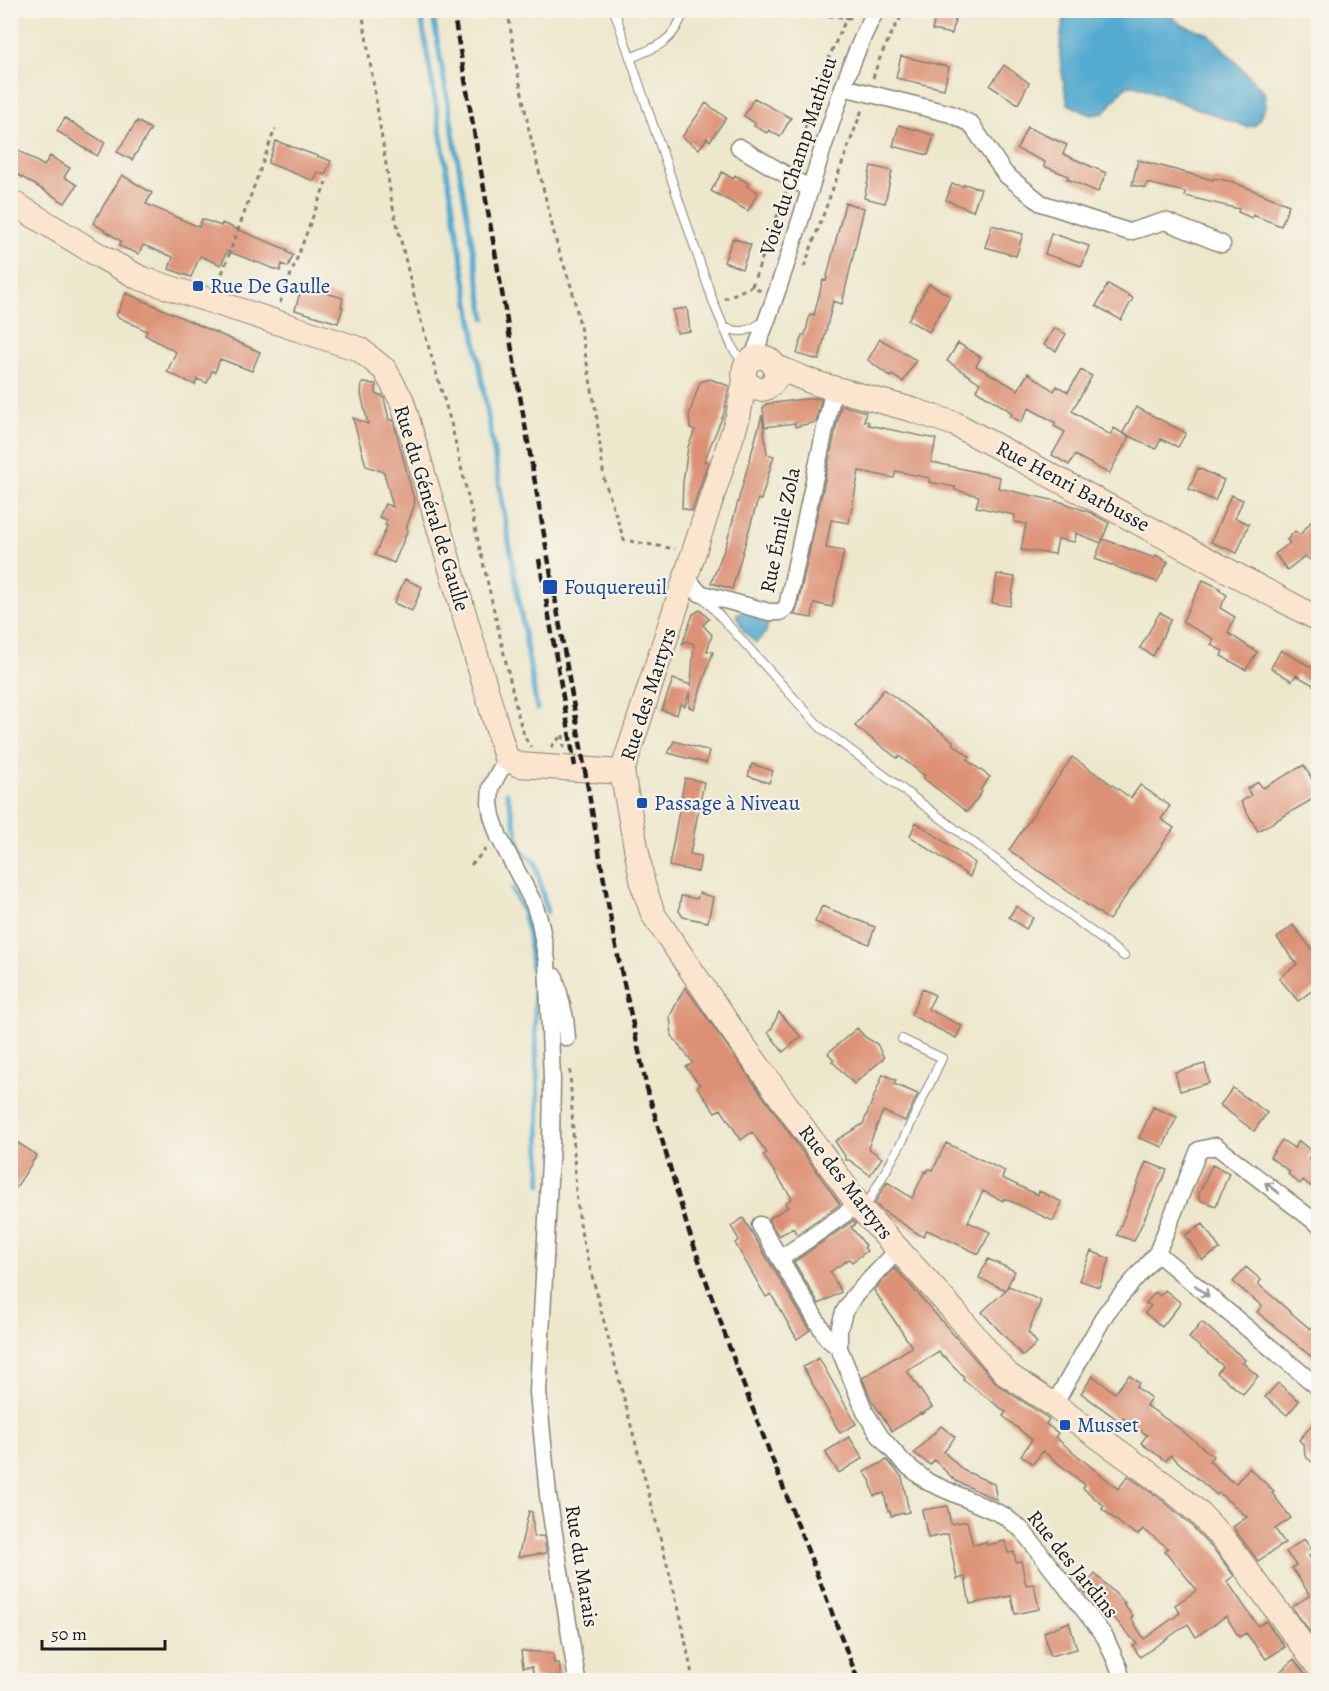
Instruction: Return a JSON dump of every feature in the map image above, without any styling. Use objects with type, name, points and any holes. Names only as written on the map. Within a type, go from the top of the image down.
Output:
[{"type":"street","name":"Voie du Champ Mathieu","points":[[759,372],[768,319],[843,87],[864,33],[874,15]]},
{"type":"street","points":[[843,87],[951,114],[971,124],[1005,174],[1041,203],[1129,232],[1166,221],[1222,244]]},
{"type":"street","points":[[739,147],[810,189]]},
{"type":"street","name":"Rue du Général de Gaulle","points":[[10,201],[140,278],[359,349],[384,370],[402,401],[504,754],[509,760]]},
{"type":"street","points":[[693,584],[695,553],[738,417],[759,372]]},
{"type":"street","name":"Rue Henri Barbusse","points":[[759,372],[791,383],[824,385],[955,423],[1318,619]]},
{"type":"street","name":"Rue Émile Zola","points":[[693,584],[769,612],[780,612],[787,607],[824,385]]},
{"type":"street","name":"Rue des Martyrs","points":[[693,584],[622,772],[643,885],[653,914],[730,1027],[861,1208],[1008,1375],[1054,1405],[1172,1490],[1200,1514],[1226,1542],[1318,1666]]},
{"type":"street","points":[[567,1038],[554,970],[545,948],[534,904],[499,837],[492,816],[490,795],[494,780],[509,760],[519,765],[622,772]]},
{"type":"street","name":"Rue du Marais","points":[[545,948],[550,1011],[552,1088],[547,1250],[538,1392],[548,1495],[577,1680]]},
{"type":"street","points":[[1054,1405],[1106,1313],[1157,1253],[1199,1150],[1216,1146],[1318,1224]]},
{"type":"street","points":[[780,1259],[861,1208]]},
{"type":"street","points":[[760,1225],[826,1338],[839,1348]]},
{"type":"street","points":[[839,1348],[839,1330],[849,1304],[898,1250]]},
{"type":"street","points":[[1157,1253],[1318,1387]]},
{"type":"street","name":"Rue des Jardins","points":[[839,1348],[865,1412],[880,1436],[904,1463],[928,1482],[1003,1515],[1022,1530],[1105,1637],[1119,1668],[1121,1680]]},
{"type":"lane","points":[[614,10],[723,327],[733,349],[759,372]]},
{"type":"lane","points":[[630,58],[660,46],[680,27],[684,10]]},
{"type":"lane","points":[[723,327],[735,332],[750,330],[768,319]]},
{"type":"lane","points":[[693,584],[820,727],[1124,956]]},
{"type":"lane","points":[[861,1208],[903,1140],[942,1058],[902,1039]]},
{"type":"path","points":[[362,10],[392,203],[416,304],[451,423],[522,727]]},
{"type":"path","points":[[508,10],[529,130],[557,245],[572,289],[579,321],[596,411],[604,479],[624,540],[695,553]]},
{"type":"path","points":[[748,10],[846,18],[874,15]]},
{"type":"path","points":[[714,304],[752,286],[791,178],[819,80],[850,10]]},
{"type":"path","points":[[802,271],[877,65],[905,10]]},
{"type":"path","points":[[212,302],[275,129]]},
{"type":"path","points":[[271,321],[277,312],[326,182]]},
{"type":"path","points":[[752,286],[775,298]]},
{"type":"path","points":[[471,865],[499,837]]},
{"type":"path","points":[[569,1063],[576,1194],[582,1237],[680,1614],[693,1680]]},
{"type":"water","points":[[1066,11],[1173,11],[1174,19],[1182,25],[1209,34],[1264,92],[1266,105],[1256,125],[1247,127],[1135,85],[1126,86],[1104,113],[1090,115],[1068,104],[1060,57]]},
{"type":"water","points":[[736,614],[764,617],[768,622],[766,632],[756,643],[743,630]]},
{"type":"building","points":[[937,10],[957,10],[952,34],[932,30]]},
{"type":"building","points":[[901,56],[949,67],[944,89],[896,78]]},
{"type":"building","points":[[1004,65],[1029,83],[1018,104],[990,86]]},
{"type":"building","points":[[754,98],[791,118],[780,137],[769,130],[767,133],[754,126],[755,123],[744,116]]},
{"type":"building","points":[[706,103],[726,118],[710,141],[707,138],[699,149],[682,137]]},
{"type":"building","points":[[65,118],[105,143],[97,156],[57,131]]},
{"type":"building","points":[[137,121],[151,129],[132,160],[117,152]]},
{"type":"building","points":[[899,125],[934,135],[928,155],[893,146]]},
{"type":"building","points":[[1027,127],[1067,145],[1063,154],[1106,173],[1098,192],[1067,179],[1068,176],[1044,166],[1045,162],[1017,149]]},
{"type":"building","points":[[276,141],[331,161],[325,175],[318,172],[314,181],[268,163]]},
{"type":"building","points":[[10,145],[44,166],[50,156],[70,168],[64,177],[77,185],[65,203],[10,170]]},
{"type":"building","points":[[1138,160],[1213,180],[1214,178],[1233,182],[1289,205],[1281,226],[1253,215],[1252,218],[1238,212],[1239,209],[1185,196],[1185,192],[1147,183],[1146,188],[1132,185]]},
{"type":"building","points":[[871,166],[892,171],[885,203],[864,198]]},
{"type":"building","points":[[722,172],[733,179],[735,175],[758,192],[748,211],[711,191]]},
{"type":"building","points":[[122,175],[152,193],[146,204],[199,227],[202,219],[221,226],[222,223],[288,250],[287,252],[293,255],[288,267],[282,264],[280,271],[227,251],[221,265],[200,256],[191,277],[169,269],[173,257],[143,245],[139,254],[119,246],[121,241],[93,223]]},
{"type":"building","points":[[952,184],[964,186],[964,184],[981,189],[973,211],[946,200]]},
{"type":"building","points":[[845,203],[864,208],[842,304],[833,301],[819,360],[797,354],[810,314],[814,315],[823,280],[826,281]]},
{"type":"building","points":[[992,225],[1023,234],[1016,256],[985,247]]},
{"type":"building","points":[[1051,233],[1089,246],[1082,266],[1045,254]]},
{"type":"building","points":[[733,238],[751,245],[742,269],[724,262]]},
{"type":"building","points":[[929,284],[950,296],[929,332],[908,320]]},
{"type":"building","points":[[1108,284],[1133,298],[1121,320],[1096,306]]},
{"type":"building","points":[[302,286],[343,298],[338,323],[295,310]]},
{"type":"building","points":[[126,293],[260,352],[252,371],[220,359],[207,383],[197,379],[195,385],[167,372],[176,352],[145,335],[147,331],[116,316]]},
{"type":"building","points":[[687,308],[690,331],[677,333],[673,310]]},
{"type":"building","points":[[1054,328],[1066,334],[1056,351],[1044,345]]},
{"type":"building","points":[[880,339],[916,360],[903,382],[892,375],[891,377],[868,360]]},
{"type":"building","points":[[958,343],[981,357],[976,366],[1018,390],[1028,373],[1054,391],[1057,386],[1068,392],[1081,370],[1092,376],[1072,411],[1110,435],[1114,428],[1129,437],[1109,474],[1075,455],[1069,465],[1052,455],[1065,432],[1054,426],[1056,423],[1029,408],[1021,422],[1010,416],[1012,414],[1007,409],[976,390],[980,383],[947,361]]},
{"type":"building","points":[[710,379],[729,386],[724,413],[704,461],[708,462],[692,511],[682,508],[688,447],[695,430],[690,428],[689,415],[700,382]]},
{"type":"building","points":[[362,383],[376,384],[376,395],[382,395],[384,398],[389,420],[393,420],[415,503],[406,529],[408,530],[394,563],[375,555],[387,526],[385,525],[387,520],[379,517],[385,504],[393,507],[384,472],[366,466],[353,418],[368,424],[361,394]]},
{"type":"building","points":[[821,399],[816,422],[795,427],[795,423],[765,427],[763,408],[766,404]]},
{"type":"building","points":[[841,405],[866,412],[864,421],[869,422],[868,425],[936,439],[931,462],[1000,477],[998,488],[1065,503],[1091,513],[1109,523],[1101,543],[1076,533],[1075,542],[1058,539],[1055,554],[1021,550],[1026,524],[1014,522],[1015,515],[976,507],[979,496],[955,490],[955,487],[929,482],[930,478],[896,471],[894,478],[859,471],[849,523],[831,520],[826,548],[844,551],[832,607],[814,603],[812,618],[794,615]]},
{"type":"building","points":[[1136,407],[1186,433],[1178,447],[1161,439],[1156,449],[1123,433]]},
{"type":"building","points":[[762,415],[767,454],[774,456],[761,500],[758,499],[732,589],[711,583],[726,545]]},
{"type":"building","points":[[1198,468],[1224,480],[1215,501],[1189,489]]},
{"type":"building","points":[[1231,495],[1243,500],[1235,518],[1249,524],[1237,553],[1211,542]]},
{"type":"building","points":[[1318,513],[1318,550],[1310,560],[1305,556],[1287,570],[1275,554],[1290,543],[1287,540],[1295,531],[1300,535]]},
{"type":"building","points":[[1103,539],[1154,558],[1156,555],[1168,562],[1157,582],[1095,559]]},
{"type":"building","points":[[997,574],[1015,577],[1010,606],[992,603]]},
{"type":"building","points":[[405,579],[422,587],[412,611],[394,603]]},
{"type":"building","points":[[1203,580],[1220,588],[1219,590],[1227,595],[1220,608],[1235,617],[1228,633],[1257,652],[1246,670],[1221,656],[1223,651],[1211,645],[1214,639],[1182,622]]},
{"type":"building","points":[[700,610],[709,619],[703,625],[712,635],[707,651],[713,652],[694,709],[689,707],[690,691],[685,706],[680,704],[677,715],[662,710],[673,679],[691,685],[694,644],[686,641],[682,645],[693,614]]},
{"type":"building","points":[[1160,612],[1171,619],[1153,656],[1140,648]]},
{"type":"building","points":[[1281,650],[1318,671],[1318,688],[1296,675],[1292,681],[1271,668]]},
{"type":"building","points":[[884,689],[953,741],[952,743],[970,757],[967,760],[990,777],[967,812],[899,756],[897,758],[855,726]]},
{"type":"building","points":[[674,741],[709,751],[706,763],[668,753]]},
{"type":"building","points":[[1072,757],[1131,798],[1140,785],[1170,806],[1161,819],[1174,828],[1109,920],[1009,850]]},
{"type":"building","points":[[752,764],[773,771],[769,783],[748,776]]},
{"type":"building","points":[[1304,765],[1318,790],[1318,796],[1258,831],[1241,802],[1251,795],[1247,789],[1258,782],[1263,788]]},
{"type":"building","points":[[685,778],[704,782],[690,854],[701,856],[698,872],[669,866]]},
{"type":"building","points":[[916,822],[975,863],[970,877],[910,836]]},
{"type":"building","points":[[699,893],[713,897],[708,922],[683,917],[679,911],[681,896],[697,899]]},
{"type":"building","points":[[822,906],[875,927],[869,944],[815,922]]},
{"type":"building","points":[[1016,906],[1033,918],[1026,929],[1009,917]]},
{"type":"building","points":[[1293,925],[1318,957],[1318,986],[1298,1001],[1279,978],[1297,964],[1277,938]]},
{"type":"building","points":[[685,987],[840,1204],[797,1234],[793,1228],[779,1236],[768,1219],[788,1207],[785,1203],[792,1198],[763,1155],[767,1153],[752,1132],[741,1140],[721,1109],[715,1112],[697,1087],[700,1085],[686,1067],[693,1063],[672,1036],[670,1016]]},
{"type":"building","points":[[922,989],[935,995],[928,1009],[962,1026],[956,1038],[911,1015]]},
{"type":"building","points":[[779,1012],[801,1037],[783,1052],[768,1032]]},
{"type":"building","points":[[857,1028],[865,1037],[877,1044],[884,1058],[854,1084],[832,1061],[834,1060],[828,1053]]},
{"type":"building","points":[[1205,1064],[1209,1083],[1180,1091],[1175,1072]]},
{"type":"building","points":[[883,1074],[896,1080],[894,1084],[918,1094],[905,1121],[883,1111],[868,1148],[882,1158],[870,1175],[849,1160],[845,1160],[845,1156],[835,1141],[863,1124]]},
{"type":"building","points":[[1233,1088],[1267,1113],[1254,1131],[1220,1105]]},
{"type":"building","points":[[1153,1107],[1177,1117],[1163,1147],[1139,1138]]},
{"type":"building","points":[[10,1138],[37,1155],[10,1197]]},
{"type":"building","points":[[1282,1140],[1294,1148],[1299,1141],[1313,1152],[1308,1159],[1318,1166],[1318,1192],[1303,1180],[1300,1184],[1288,1174],[1290,1172],[1270,1157]]},
{"type":"building","points":[[946,1143],[1005,1171],[1002,1178],[1038,1195],[1039,1191],[1062,1202],[1053,1221],[1004,1198],[1003,1201],[983,1191],[968,1222],[990,1232],[979,1254],[927,1230],[923,1237],[883,1211],[875,1203],[887,1182],[912,1198],[925,1171],[933,1170]]},
{"type":"building","points":[[1146,1162],[1167,1170],[1134,1241],[1117,1235]]},
{"type":"building","points":[[1212,1165],[1229,1173],[1216,1206],[1199,1200],[1199,1194]]},
{"type":"building","points":[[743,1218],[810,1330],[797,1339],[771,1294],[766,1297],[735,1243],[739,1240],[731,1226]]},
{"type":"building","points":[[853,1221],[856,1224],[851,1227],[866,1246],[864,1248],[867,1251],[852,1262],[849,1259],[830,1272],[841,1292],[819,1304],[794,1262]]},
{"type":"building","points":[[1203,1224],[1220,1249],[1202,1260],[1185,1235]]},
{"type":"building","points":[[1091,1251],[1110,1259],[1099,1287],[1079,1280]]},
{"type":"building","points":[[988,1259],[1015,1271],[1006,1289],[1009,1286],[1041,1301],[1028,1332],[1037,1343],[1023,1356],[982,1312],[1006,1290],[979,1278]]},
{"type":"building","points":[[1246,1267],[1261,1280],[1258,1284],[1318,1334],[1318,1362],[1257,1312],[1262,1306],[1233,1282]]},
{"type":"building","points":[[895,1268],[998,1385],[1049,1419],[1046,1424],[1058,1433],[1055,1437],[1118,1489],[1128,1476],[1190,1524],[1234,1576],[1227,1581],[1258,1626],[1266,1621],[1285,1647],[1266,1659],[1246,1633],[1239,1637],[1226,1616],[1196,1637],[1188,1624],[1140,1657],[1133,1646],[1137,1644],[1115,1619],[1082,1590],[1095,1574],[1125,1603],[1123,1604],[1133,1616],[1131,1618],[1144,1639],[1180,1613],[1175,1605],[1197,1590],[1165,1551],[1168,1548],[1143,1529],[1138,1535],[1126,1528],[1102,1509],[1104,1506],[1083,1488],[1085,1485],[1043,1451],[1033,1464],[1021,1455],[1032,1440],[1003,1416],[1006,1412],[963,1380],[964,1377],[939,1352],[907,1371],[932,1407],[892,1431],[872,1401],[862,1378],[912,1347],[874,1290]]},
{"type":"building","points":[[1165,1290],[1181,1303],[1162,1327],[1145,1313],[1151,1306],[1146,1303],[1155,1292],[1160,1296]]},
{"type":"building","points":[[1202,1322],[1245,1360],[1243,1363],[1258,1376],[1243,1394],[1217,1373],[1223,1366],[1189,1338]]},
{"type":"building","points":[[819,1358],[856,1424],[840,1433],[803,1367]]},
{"type":"building","points":[[1129,1375],[1139,1383],[1136,1387],[1151,1398],[1146,1405],[1213,1456],[1209,1461],[1230,1480],[1236,1483],[1249,1468],[1274,1491],[1272,1493],[1291,1518],[1275,1529],[1285,1543],[1258,1561],[1233,1527],[1247,1517],[1170,1455],[1166,1461],[1141,1443],[1147,1435],[1123,1418],[1121,1422],[1081,1393],[1093,1376],[1115,1393]]},
{"type":"building","points":[[1278,1383],[1299,1401],[1287,1415],[1265,1397]]},
{"type":"building","points":[[1318,1418],[1318,1467],[1305,1456],[1304,1445],[1299,1440]]},
{"type":"building","points":[[941,1426],[955,1437],[944,1452],[963,1470],[994,1484],[997,1500],[956,1481],[934,1460],[930,1465],[914,1453]]},
{"type":"building","points":[[849,1437],[863,1458],[839,1473],[825,1452]]},
{"type":"building","points":[[887,1460],[902,1477],[909,1512],[891,1516],[884,1493],[874,1496],[870,1480],[864,1472]]},
{"type":"building","points":[[947,1506],[951,1524],[967,1521],[973,1545],[1005,1541],[1008,1553],[1014,1552],[1016,1562],[1021,1561],[1026,1585],[1034,1584],[1039,1609],[1015,1614],[1011,1596],[970,1604],[965,1577],[957,1579],[948,1534],[928,1538],[922,1510]]},
{"type":"building","points":[[529,1511],[532,1512],[534,1537],[544,1536],[546,1553],[518,1557]]},
{"type":"building","points":[[1304,1539],[1314,1553],[1309,1556],[1318,1570],[1318,1643],[1292,1607],[1310,1595],[1292,1568],[1296,1565],[1286,1552]]},
{"type":"building","points":[[1069,1622],[1077,1649],[1050,1656],[1044,1632]]},
{"type":"building","points":[[521,1651],[553,1653],[554,1663],[559,1663],[561,1680],[534,1678],[532,1667],[523,1667]]},
{"type":"building","points":[[1294,1659],[1309,1680],[1271,1680]]},
{"type":"waterway","points":[[420,10],[537,709]]},
{"type":"waterway","points":[[432,10],[485,318]]},
{"type":"waterway","points":[[507,793],[522,852],[535,862],[547,912]]},
{"type":"waterway","points":[[512,889],[523,912],[529,935],[534,988],[541,1184]]},
{"type":"railway","points":[[453,10],[614,938],[647,1088],[687,1226],[735,1363],[858,1680]]},
{"type":"railway","points":[[539,559],[575,766]]},
{"type":"place","name":"Rue De Gaulle","points":[[198,286]]},
{"type":"place","name":"Fouquereuil","points":[[550,587]]},
{"type":"place","name":"Passage à Niveau","points":[[642,803]]},
{"type":"place","name":"Musset","points":[[1065,1425]]}]
